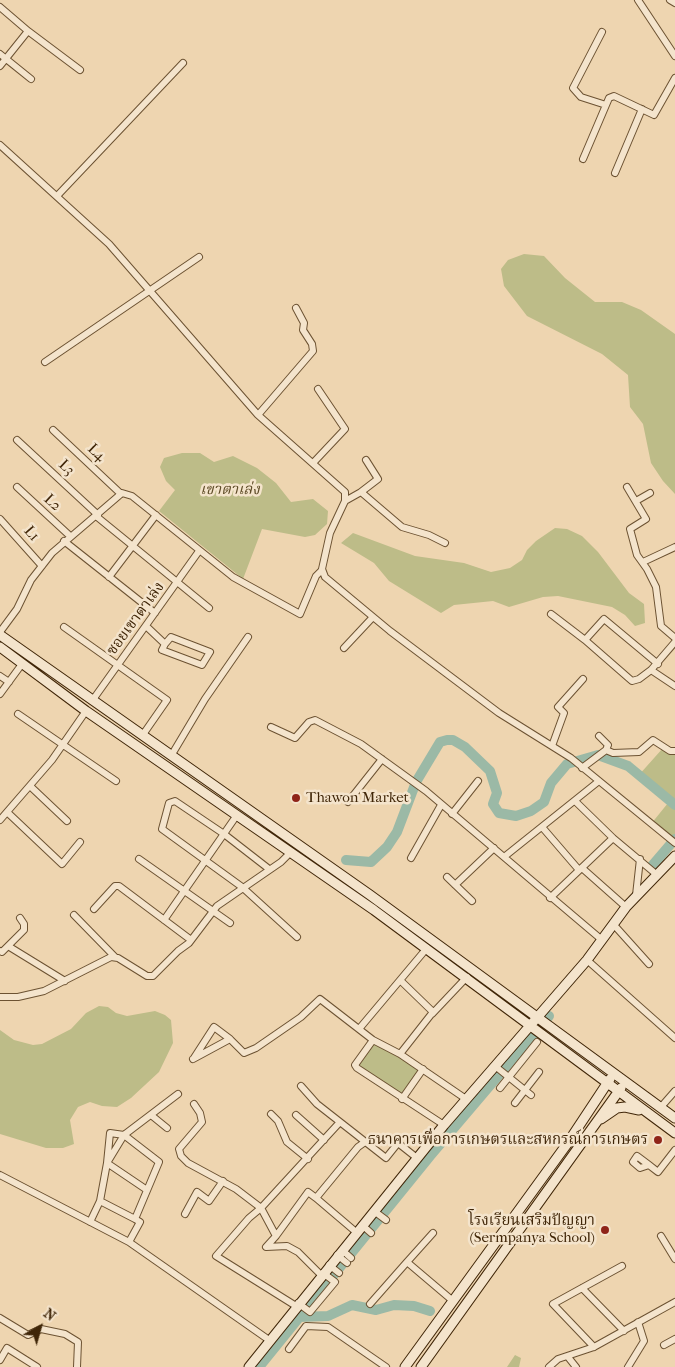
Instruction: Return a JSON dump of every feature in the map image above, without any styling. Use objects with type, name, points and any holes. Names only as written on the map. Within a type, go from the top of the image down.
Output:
[{"type":"main road","points":[[0,634],[92,701],[370,895],[539,1024],[607,1083],[674,1132]]},
{"type":"main road","points":[[0,647],[86,711],[291,852],[467,977],[614,1073],[675,1118]]},
{"type":"main road","points":[[249,1367],[325,1270],[375,1212],[444,1125],[466,1099],[539,1024],[654,872],[675,856]]},
{"type":"main road","points":[[591,1070],[601,1082],[598,1096]]},
{"type":"main road","points":[[405,1367],[567,1144],[614,1073]]},
{"type":"main road","points":[[421,1367],[625,1081]]},
{"type":"main road","points":[[590,1128],[611,1112],[625,1106],[638,1110],[674,1132]]},
{"type":"street","points":[[638,0],[675,56]]},
{"type":"street","points":[[670,0],[675,4]]},
{"type":"street","points":[[0,6],[28,31],[80,70]]},
{"type":"street","points":[[0,66],[3,56],[28,31]]},
{"type":"street","points":[[602,32],[573,88],[580,96],[606,105]]},
{"type":"street","points":[[3,56],[30,80]]},
{"type":"street","points":[[57,196],[183,63]]},
{"type":"street","points":[[583,160],[609,98],[614,96],[656,114],[675,78]]},
{"type":"street","points":[[615,173],[642,109]]},
{"type":"street","points":[[0,145],[109,244],[258,415],[345,492],[345,501],[330,533],[322,571],[330,582],[499,713],[571,758],[675,843]]},
{"type":"street","points":[[45,362],[199,257]]},
{"type":"street","points":[[258,415],[313,352],[312,344],[303,330],[304,323],[296,308]]},
{"type":"street","points":[[312,463],[345,429],[318,389]]},
{"type":"street","name":"L4","points":[[53,430],[121,494],[125,493],[132,496],[199,551],[241,582],[300,614],[316,576],[322,571]]},
{"type":"street","name":"L3","points":[[17,440],[97,516],[209,608]]},
{"type":"street","points":[[345,501],[378,479],[366,460]]},
{"type":"street","points":[[627,487],[646,519],[630,529],[637,555],[643,562],[659,596],[661,626],[675,638]]},
{"type":"street","name":"L2","points":[[17,488],[70,536]]},
{"type":"street","points":[[361,492],[402,527],[429,535],[445,543]]},
{"type":"street","points":[[636,501],[650,493]]},
{"type":"street","points":[[0,634],[17,608],[31,580],[42,566],[64,541],[97,516],[121,494]]},
{"type":"street","points":[[109,577],[156,515]]},
{"type":"street","name":"L1","points":[[0,519],[42,566]]},
{"type":"street","points":[[64,541],[155,613]]},
{"type":"street","points":[[643,562],[675,547]]},
{"type":"street","name":"ซอยเขาตาเล่ง","points":[[92,701],[199,551]]},
{"type":"street","points":[[551,614],[585,640],[632,681],[639,679],[658,664],[675,642]]},
{"type":"street","points":[[344,648],[373,617]]},
{"type":"street","points":[[585,640],[604,620],[658,664]]},
{"type":"street","points":[[146,626],[165,644]]},
{"type":"street","points":[[64,627],[167,700],[142,736]]},
{"type":"street","points":[[171,637],[210,652],[202,665],[162,650],[165,644],[171,637]]},
{"type":"street","points":[[171,756],[204,699],[248,637]]},
{"type":"street","points":[[0,694],[22,664]]},
{"type":"street","points":[[651,670],[675,686]]},
{"type":"street","points":[[0,676],[9,682]]},
{"type":"street","points":[[552,746],[564,713],[558,708],[584,679]]},
{"type":"street","points":[[0,820],[30,786],[86,711]]},
{"type":"street","points":[[18,714],[116,781]]},
{"type":"street","points":[[271,727],[295,738],[309,722],[319,722],[361,744],[426,792],[602,940]]},
{"type":"street","points":[[581,766],[605,751],[608,745],[598,736]]},
{"type":"street","points":[[605,751],[639,752],[653,740],[663,748],[675,751]]},
{"type":"street","points":[[348,802],[382,759]]},
{"type":"street","points":[[452,814],[478,781]]},
{"type":"street","points":[[504,857],[599,782]]},
{"type":"street","points":[[30,786],[67,821]]},
{"type":"street","points":[[269,869],[224,834],[175,801],[169,803],[162,829],[242,887],[296,937]]},
{"type":"street","points":[[575,801],[613,838],[654,872]]},
{"type":"street","points":[[411,858],[441,805]]},
{"type":"street","points":[[7,812],[62,864],[80,842]]},
{"type":"street","points":[[164,920],[237,815]]},
{"type":"street","points":[[542,827],[581,869],[626,907]]},
{"type":"street","points":[[550,898],[613,838]]},
{"type":"street","points":[[455,885],[494,848]]},
{"type":"street","points":[[74,915],[114,957],[147,976],[153,976],[191,940],[213,910],[291,852]]},
{"type":"street","points":[[139,859],[230,923]]},
{"type":"street","points":[[635,897],[642,861]]},
{"type":"street","points":[[447,877],[472,901]]},
{"type":"street","points":[[94,909],[117,886],[191,940]]},
{"type":"street","points":[[0,950],[2,952],[24,930],[24,924],[20,918]]},
{"type":"street","points":[[614,925],[649,964]]},
{"type":"street","points":[[8,946],[65,981]]},
{"type":"street","points":[[359,1029],[427,948]]},
{"type":"street","points":[[0,997],[29,995],[65,981],[101,960],[114,957]]},
{"type":"street","points":[[587,960],[675,1038]]},
{"type":"street","points":[[400,1054],[432,1014],[467,977]]},
{"type":"street","points":[[401,981],[433,1010],[432,1014]]},
{"type":"street","points":[[230,1039],[193,1059],[214,1027],[230,1039],[244,1053],[256,1048],[302,1017],[320,999],[373,1040],[400,1054],[466,1099]]},
{"type":"street","points":[[373,1040],[355,1065],[444,1125]]},
{"type":"street","points":[[500,1088],[507,1075],[537,1042]]},
{"type":"street","points":[[497,1067],[531,1095]]},
{"type":"street","points":[[402,1098],[423,1069]]},
{"type":"street","points":[[515,1103],[539,1072]]},
{"type":"street","points":[[301,1086],[317,1104],[386,1158],[398,1143],[417,1158]]},
{"type":"street","points":[[661,1107],[675,1091]]},
{"type":"street","points":[[106,1163],[124,1135],[178,1094]]},
{"type":"street","points":[[194,1104],[200,1113],[202,1122],[179,1150],[180,1154],[188,1163],[223,1180],[261,1208],[276,1236]]},
{"type":"street","points":[[271,1114],[278,1121],[287,1142],[308,1159]]},
{"type":"street","points":[[151,1115],[168,1128]]},
{"type":"street","points":[[296,1115],[324,1140]]},
{"type":"street","points":[[340,1122],[308,1159],[249,1218],[216,1256],[310,1312],[335,1282],[325,1270],[287,1246],[266,1247],[308,1192],[359,1229],[371,1233]]},
{"type":"street","points":[[90,1222],[100,1201],[110,1133],[124,1135],[159,1162],[135,1219]]},
{"type":"street","points":[[316,1198],[358,1147],[365,1142]]},
{"type":"street","points":[[649,1165],[658,1172],[675,1150]]},
{"type":"street","points":[[106,1163],[147,1190]]},
{"type":"street","points":[[0,1176],[129,1242],[269,1340]]},
{"type":"street","points":[[185,1214],[197,1192],[209,1201],[223,1180]]},
{"type":"street","points":[[100,1201],[140,1222],[129,1242]]},
{"type":"street","points":[[375,1212],[386,1220]]},
{"type":"street","points":[[370,1304],[433,1233]]},
{"type":"street","points":[[660,1236],[675,1259]]},
{"type":"street","points":[[340,1253],[349,1260]]},
{"type":"street","points":[[407,1262],[450,1305]]},
{"type":"street","points":[[594,1347],[553,1304],[622,1266]]},
{"type":"street","points":[[325,1270],[339,1273]]},
{"type":"street","points":[[582,1288],[624,1331]]},
{"type":"street","points":[[549,1367],[558,1359],[594,1347],[675,1302]]},
{"type":"street","points":[[0,1318],[28,1335],[41,1330],[64,1334],[78,1342],[77,1367]]},
{"type":"street","points":[[628,1367],[644,1341],[638,1322]]},
{"type":"street","points":[[289,1349],[306,1326],[328,1327],[386,1367]]},
{"type":"street","points":[[664,1345],[675,1340]]},
{"type":"street","points":[[0,1360],[7,1348],[38,1367]]},
{"type":"street","points":[[568,1357],[576,1367]]},
{"type":"green space","points":[[524,254],[544,256],[565,278],[595,302],[622,302],[641,310],[675,334],[675,494],[663,481],[651,463],[643,424],[630,407],[628,375],[602,354],[527,316],[504,286],[501,269],[508,260]]},
{"type":"green space","name":"เขาตาเล่ง","points":[[182,453],[200,453],[214,462],[233,456],[257,468],[276,483],[291,502],[313,499],[328,511],[327,524],[315,535],[305,537],[262,529],[243,579],[159,511],[175,490],[166,481],[160,467],[164,458]]},
{"type":"green space","points":[[555,528],[567,529],[582,536],[598,552],[629,593],[644,604],[645,623],[635,626],[625,615],[612,607],[558,596],[543,597],[509,607],[493,601],[454,605],[441,613],[389,581],[374,563],[341,543],[353,533],[415,556],[464,563],[491,572],[510,568],[522,560],[527,550],[536,541]]},
{"type":"green space","points":[[663,748],[675,751],[675,843],[651,824],[668,803],[638,776]]},
{"type":"green space","points":[[99,1006],[108,1007],[116,1013],[127,1016],[155,1011],[171,1020],[173,1043],[159,1072],[131,1098],[117,1107],[102,1106],[90,1102],[78,1107],[70,1120],[74,1144],[63,1148],[46,1148],[0,1134],[0,1030],[14,1040],[33,1045],[42,1044],[71,1029],[86,1013]]},
{"type":"green space","points":[[373,1040],[423,1069],[402,1099],[355,1065]]},
{"type":"green space","points":[[515,1355],[521,1358],[519,1367],[507,1367]]},
{"type":"waterway","points":[[346,860],[371,862],[387,847],[397,832],[416,782],[440,742],[447,740],[453,740],[465,747],[490,771],[497,793],[493,804],[499,813],[516,816],[531,811],[544,802],[551,783],[567,764],[598,755],[628,766],[675,805]]},
{"type":"waterway","points":[[651,867],[675,839]]},
{"type":"waterway","points":[[259,1367],[430,1156],[549,1016]]},
{"type":"waterway","points":[[299,1317],[328,1316],[352,1305],[376,1310],[394,1305],[414,1306],[430,1311]]},
{"type":"place","name":"Thawon Market","points":[[296,798]]},
{"type":"place","name":"ธนาคารเพื่อการเกษตรและสหกรณ์การเกษตร","points":[[658,1140]]},
{"type":"place","name":"โรงเรียนเสริมปัญญา (Sermpanya School)","points":[[605,1230]]}]
